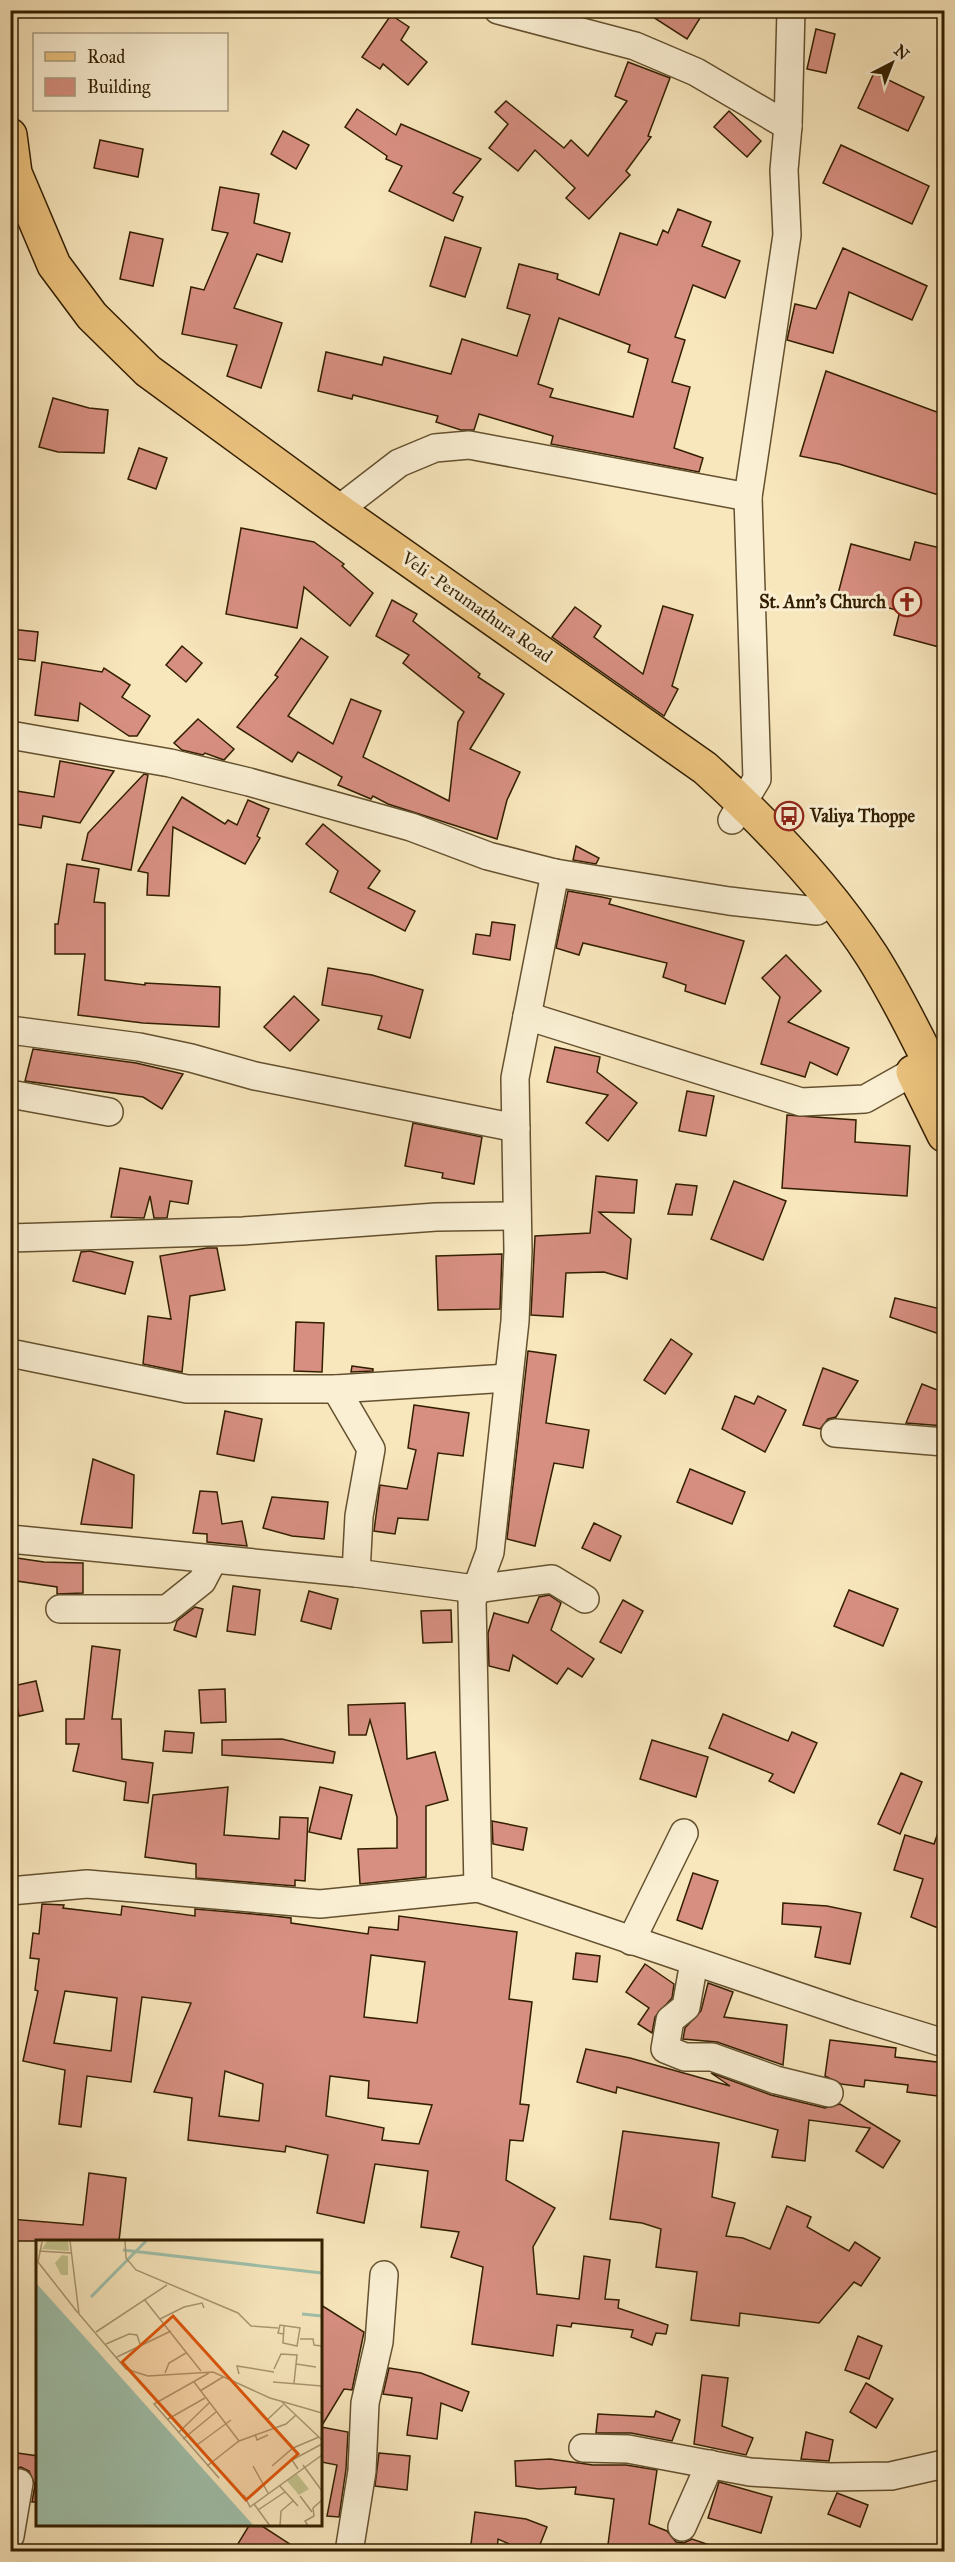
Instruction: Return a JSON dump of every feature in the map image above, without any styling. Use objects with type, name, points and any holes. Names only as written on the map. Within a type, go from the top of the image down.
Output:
[{"type":"main road","name":"Veli -Perumathura Road","points":[[10,135],[15,173],[29,210],[54,265],[92,316],[148,371],[338,510],[705,768],[738,812],[832,902],[871,955],[945,1092]]},
{"type":"main road","points":[[10,219],[37,272],[59,303],[137,387],[459,622],[690,784],[738,812],[844,943],[945,1135]]},
{"type":"street","points":[[498,10],[635,46],[696,72],[788,126]]},
{"type":"street","points":[[738,812],[757,779],[748,497],[787,235],[784,170],[788,126],[791,10]]},
{"type":"street","points":[[338,510],[399,463],[435,448],[469,445],[748,497]]},
{"type":"street","points":[[10,735],[171,763],[249,782],[411,826],[488,856],[555,873],[729,901],[817,911]]},
{"type":"street","points":[[478,1888],[472,1601],[474,1589],[490,1552],[515,1321],[517,1216],[515,1078],[555,873]]},
{"type":"street","points":[[527,1016],[801,1102],[865,1100],[913,1072]]},
{"type":"street","points":[[10,1030],[139,1047],[191,1058],[255,1076],[342,1092],[404,1108],[516,1128]]},
{"type":"street","points":[[10,1094],[109,1112]]},
{"type":"street","points":[[10,1238],[243,1232],[447,1217],[517,1216]]},
{"type":"street","points":[[10,1353],[187,1389],[336,1389],[508,1378]]},
{"type":"street","points":[[336,1389],[371,1449],[359,1516],[356,1573]]},
{"type":"street","points":[[835,1433],[945,1442]]},
{"type":"street","points":[[10,1539],[356,1573],[474,1589],[552,1579],[585,1599]]},
{"type":"street","points":[[60,1609],[167,1609],[202,1581],[213,1560]]},
{"type":"street","points":[[631,1941],[684,1833]]},
{"type":"street","points":[[10,1891],[87,1884],[320,1904],[478,1888],[693,1962],[945,2043]]},
{"type":"street","points":[[693,1962],[686,2007],[670,2020],[665,2049],[685,2057],[712,2057],[776,2080],[830,2093]]},
{"type":"street","points":[[349,2552],[362,2471],[365,2403],[379,2342],[384,2275]]},
{"type":"street","points":[[583,2448],[628,2450],[750,2472],[830,2477],[891,2476],[945,2464]]},
{"type":"street","points":[[682,2527],[710,2464]]},
{"type":"street","points":[[10,2536],[19,2483]]},
{"type":"building","points":[[642,10],[705,10],[687,39]]},
{"type":"building","points":[[391,15],[409,27],[401,40],[427,62],[408,85],[383,64],[380,69],[362,57]]},
{"type":"building","points":[[816,29],[835,34],[826,73],[807,69]]},
{"type":"building","points":[[628,62],[670,78],[648,136],[651,137],[626,171],[630,175],[589,219],[566,198],[575,188],[535,150],[518,171],[489,148],[508,124],[495,112],[506,101],[564,148],[571,140],[588,156],[627,101],[615,96]]},
{"type":"building","points":[[874,73],[924,97],[908,131],[858,108]]},
{"type":"building","points":[[357,109],[396,135],[401,124],[481,159],[453,193],[463,197],[453,221],[389,191],[402,166],[386,159],[387,156],[345,127]]},
{"type":"building","points":[[729,111],[761,141],[747,157],[714,127]]},
{"type":"building","points":[[283,131],[309,145],[296,169],[271,154]]},
{"type":"building","points":[[100,140],[143,149],[138,177],[94,168]]},
{"type":"building","points":[[841,145],[929,186],[912,224],[823,183]]},
{"type":"building","points":[[220,187],[259,194],[254,223],[290,233],[282,262],[257,254],[234,308],[282,323],[261,388],[227,376],[237,345],[182,334],[191,287],[204,290],[228,233],[212,230]]},
{"type":"building","points":[[678,209],[711,222],[702,246],[740,261],[725,298],[693,285],[675,337],[685,340],[672,382],[690,387],[674,448],[703,458],[699,472],[551,444],[553,436],[479,414],[474,430],[461,430],[436,422],[438,416],[353,395],[352,399],[318,391],[326,352],[382,365],[384,357],[451,374],[462,339],[517,356],[530,315],[507,308],[519,264],[558,274],[557,279],[599,295],[620,233],[657,245],[663,230],[668,233]],"holes":[[[559,318],[630,345],[628,352],[648,359],[633,417],[550,397],[553,389],[538,384]]]},
{"type":"building","points":[[130,232],[163,239],[153,286],[120,279]]},
{"type":"building","points":[[445,237],[481,248],[465,297],[430,286]]},
{"type":"building","points":[[843,248],[927,286],[912,320],[849,292],[833,353],[787,340],[795,304],[816,309]]},
{"type":"building","points":[[826,371],[945,415],[945,497],[839,464],[800,456]]},
{"type":"building","points":[[53,398],[89,408],[108,410],[104,453],[58,452],[39,447]]},
{"type":"building","points":[[139,448],[167,458],[156,489],[128,479]]},
{"type":"building","points":[[241,528],[314,542],[344,564],[342,566],[373,593],[350,626],[304,587],[297,628],[226,614]]},
{"type":"building","name":"St. Ann's Church","points":[[915,542],[945,549],[945,625],[939,647],[894,635],[900,611],[838,594],[851,544],[910,560]]},
{"type":"building","points":[[392,600],[417,614],[413,621],[480,674],[478,677],[504,694],[470,749],[520,772],[507,800],[497,839],[388,804],[373,796],[371,799],[338,785],[342,777],[298,752],[292,762],[237,727],[278,677],[275,675],[301,638],[328,657],[288,716],[333,744],[351,699],[381,711],[363,757],[449,801],[458,722],[464,712],[403,663],[409,655],[376,636]]},
{"type":"building","points":[[663,606],[693,615],[672,686],[678,689],[664,716],[552,637],[575,607],[601,626],[594,637],[643,674]]},
{"type":"building","points":[[10,629],[38,632],[35,661],[10,658]]},
{"type":"building","points":[[182,646],[202,663],[186,682],[166,665]]},
{"type":"building","points":[[42,662],[102,672],[104,668],[130,685],[122,697],[150,716],[137,736],[129,736],[80,703],[78,721],[35,715]]},
{"type":"building","points":[[198,719],[234,749],[224,760],[205,753],[203,755],[182,750],[174,743]]},
{"type":"building","points":[[60,761],[114,771],[80,823],[43,816],[41,828],[10,823],[10,790],[54,797]]},
{"type":"building","points":[[144,774],[148,775],[131,870],[82,860],[88,833]]},
{"type":"building","points":[[182,797],[225,824],[228,820],[237,825],[248,800],[269,809],[257,836],[260,838],[245,864],[173,827],[169,896],[147,895],[148,873],[138,871]]},
{"type":"building","points":[[323,824],[380,871],[368,888],[415,911],[405,931],[330,892],[338,871],[306,844]]},
{"type":"building","points":[[576,846],[599,858],[596,864],[573,860]]},
{"type":"building","points":[[67,864],[99,869],[94,902],[105,903],[105,980],[145,985],[145,983],[220,987],[219,1027],[143,1023],[78,1015],[85,954],[55,954],[55,924],[58,924]]},
{"type":"building","points":[[568,891],[611,899],[609,904],[744,941],[725,1004],[685,991],[686,985],[663,977],[667,963],[583,943],[579,955],[556,948]]},
{"type":"building","points":[[492,922],[515,925],[510,960],[473,954],[476,934],[490,936]]},
{"type":"building","points":[[786,955],[821,991],[788,1022],[849,1048],[837,1075],[810,1062],[805,1077],[761,1064],[780,997],[762,978]]},
{"type":"building","points":[[328,968],[372,975],[423,990],[410,1038],[378,1029],[382,1016],[322,1005]]},
{"type":"building","points":[[294,996],[319,1020],[290,1051],[264,1027]]},
{"type":"building","points":[[555,1047],[600,1057],[597,1072],[637,1103],[608,1141],[586,1123],[608,1095],[547,1082]]},
{"type":"building","points":[[33,1049],[136,1063],[183,1074],[162,1109],[143,1097],[25,1081]]},
{"type":"building","points":[[687,1091],[714,1096],[706,1136],[679,1131]]},
{"type":"building","points":[[787,1115],[856,1120],[855,1142],[910,1146],[907,1196],[782,1188]]},
{"type":"building","points":[[413,1123],[482,1137],[474,1184],[442,1178],[443,1173],[405,1166]]},
{"type":"building","points":[[120,1168],[192,1181],[188,1204],[170,1201],[167,1218],[154,1218],[150,1196],[144,1218],[111,1217]]},
{"type":"building","points":[[596,1176],[637,1180],[634,1213],[599,1212],[631,1239],[627,1279],[604,1272],[566,1273],[563,1317],[531,1315],[535,1236],[590,1233]]},
{"type":"building","points":[[734,1181],[786,1201],[763,1260],[711,1239]]},
{"type":"building","points":[[676,1184],[697,1186],[692,1215],[668,1214]]},
{"type":"building","points":[[217,1248],[225,1290],[190,1296],[182,1372],[143,1364],[148,1316],[171,1319],[160,1256]]},
{"type":"building","points":[[90,1251],[133,1262],[125,1294],[73,1281],[81,1252]]},
{"type":"building","points":[[502,1254],[500,1309],[438,1310],[436,1256]]},
{"type":"building","points":[[895,1298],[945,1310],[945,1336],[890,1317]]},
{"type":"building","points":[[296,1322],[324,1323],[322,1372],[294,1371]]},
{"type":"building","points":[[671,1339],[692,1354],[665,1394],[644,1380]]},
{"type":"building","points":[[528,1351],[556,1355],[546,1423],[589,1430],[583,1468],[554,1463],[535,1546],[507,1539]]},
{"type":"building","points":[[352,1366],[373,1369],[373,1371],[351,1372]]},
{"type":"building","points":[[823,1368],[858,1381],[836,1417],[828,1419],[820,1429],[803,1425]]},
{"type":"building","points":[[922,1384],[945,1393],[945,1426],[906,1423]]},
{"type":"building","points":[[735,1396],[754,1404],[758,1396],[786,1410],[765,1452],[722,1429]]},
{"type":"building","points":[[414,1405],[469,1413],[463,1456],[438,1453],[428,1520],[398,1518],[395,1534],[374,1531],[380,1485],[407,1489],[416,1450],[408,1448]]},
{"type":"building","points":[[225,1411],[262,1419],[254,1461],[217,1454]]},
{"type":"building","points":[[93,1459],[134,1475],[132,1528],[81,1524]]},
{"type":"building","points":[[690,1469],[745,1492],[732,1524],[677,1502]]},
{"type":"building","points":[[200,1491],[217,1492],[222,1524],[242,1521],[247,1546],[207,1542],[207,1534],[193,1533]]},
{"type":"building","points":[[272,1497],[328,1502],[324,1539],[292,1536],[263,1528]]},
{"type":"building","points":[[594,1523],[621,1536],[610,1561],[582,1548]]},
{"type":"building","points":[[10,1557],[44,1562],[83,1563],[83,1593],[57,1594],[57,1587],[10,1580]]},
{"type":"building","points":[[233,1586],[260,1590],[255,1635],[227,1631]]},
{"type":"building","points":[[849,1590],[898,1609],[883,1646],[834,1626]]},
{"type":"building","points":[[309,1591],[338,1599],[331,1629],[301,1621]]},
{"type":"building","points":[[549,1595],[561,1603],[551,1630],[594,1659],[582,1677],[568,1668],[557,1684],[513,1655],[509,1671],[489,1666],[488,1633],[494,1613],[528,1623],[539,1597]]},
{"type":"building","points":[[623,1600],[643,1611],[621,1653],[600,1642]]},
{"type":"building","points":[[195,1607],[203,1609],[196,1637],[174,1630],[177,1621]]},
{"type":"building","points":[[451,1610],[452,1642],[423,1643],[421,1611]]},
{"type":"building","points":[[92,1646],[120,1650],[112,1719],[121,1719],[122,1759],[153,1763],[148,1803],[124,1800],[126,1782],[73,1771],[79,1744],[66,1744],[66,1719],[84,1719]]},
{"type":"building","points":[[36,1681],[43,1711],[19,1716],[13,1686]]},
{"type":"building","points":[[225,1689],[226,1722],[201,1723],[199,1690]]},
{"type":"building","points":[[405,1703],[407,1759],[435,1752],[448,1800],[426,1806],[426,1877],[360,1884],[358,1849],[397,1848],[397,1817],[370,1720],[366,1735],[349,1735],[348,1705]]},
{"type":"building","points":[[723,1714],[788,1741],[792,1732],[817,1743],[794,1793],[769,1781],[773,1774],[709,1748]]},
{"type":"building","points":[[165,1731],[194,1733],[192,1753],[163,1751]]},
{"type":"building","points":[[282,1739],[335,1752],[333,1763],[222,1755],[222,1740]]},
{"type":"building","points":[[652,1740],[708,1757],[696,1797],[640,1779]]},
{"type":"building","points":[[901,1773],[922,1782],[900,1834],[878,1824]]},
{"type":"building","points":[[228,1787],[224,1835],[279,1839],[280,1817],[308,1818],[305,1881],[295,1880],[295,1886],[196,1878],[196,1864],[145,1857],[153,1795]]},
{"type":"building","points":[[320,1787],[352,1795],[341,1839],[309,1832]]},
{"type":"building","points":[[492,1821],[527,1828],[523,1850],[493,1844]]},
{"type":"building","points":[[940,1827],[945,1828],[945,1931],[911,1917],[923,1879],[894,1870],[905,1835],[934,1844]]},
{"type":"building","points":[[693,1873],[718,1881],[702,1929],[677,1920]]},
{"type":"building","points":[[783,1903],[827,1906],[861,1913],[850,1964],[815,1957],[821,1927],[782,1924]]},
{"type":"building","points":[[42,1904],[64,1905],[63,1908],[121,1915],[122,1906],[195,1916],[195,1909],[264,1915],[291,1918],[291,1923],[368,1934],[369,1927],[398,1930],[399,1916],[517,1932],[509,1999],[532,2002],[520,2104],[529,2105],[523,2141],[510,2140],[506,2180],[555,2208],[533,2247],[537,2294],[579,2299],[584,2256],[610,2260],[605,2299],[619,2300],[618,2308],[668,2325],[666,2334],[656,2333],[652,2345],[631,2337],[633,2330],[572,2323],[571,2327],[557,2325],[553,2356],[472,2344],[483,2267],[451,2257],[459,2232],[421,2227],[428,2171],[375,2164],[364,2223],[317,2213],[328,2155],[286,2146],[285,2152],[188,2140],[192,2098],[154,2092],[191,2003],[142,1997],[131,2082],[87,2076],[81,2127],[59,2124],[65,2070],[23,2061],[38,1991],[35,1990],[39,1959],[30,1958],[33,1933],[39,1934]],"holes":[[[371,1955],[425,1962],[417,2023],[364,2017]],[[65,1991],[117,1998],[111,2051],[54,2043]],[[225,2071],[263,2084],[259,2121],[219,2116]],[[330,2076],[369,2081],[368,2098],[432,2105],[419,2144],[382,2140],[384,2128],[326,2116]]]},
{"type":"building","points":[[576,1953],[600,1956],[597,1982],[573,1979]]},
{"type":"building","points":[[645,1964],[674,1984],[672,1998],[655,2017],[652,2033],[638,2024],[649,2008],[626,1992]]},
{"type":"building","points":[[708,1983],[733,1992],[724,2017],[787,2025],[783,2065],[717,2042],[683,2039],[685,2028],[701,2011]]},
{"type":"building","points":[[830,2040],[896,2048],[895,2057],[945,2063],[945,2097],[907,2092],[908,2085],[865,2080],[864,2087],[841,2084],[825,2076]]},
{"type":"building","points":[[586,2049],[630,2058],[730,2086],[711,2073],[771,2095],[825,2108],[840,2104],[900,2141],[883,2168],[856,2151],[870,2128],[809,2120],[805,2161],[772,2157],[778,2130],[617,2087],[616,2093],[577,2082]]},
{"type":"building","points":[[623,2131],[719,2143],[712,2197],[735,2203],[726,2236],[743,2238],[770,2249],[787,2206],[811,2217],[807,2227],[849,2251],[855,2242],[880,2258],[861,2286],[854,2282],[819,2323],[740,2313],[739,2326],[691,2320],[697,2272],[656,2267],[661,2229],[642,2223],[610,2219]]},
{"type":"building","points":[[89,2173],[126,2178],[119,2240],[10,2241],[10,2219],[83,2225]]},
{"type":"building","points":[[322,2306],[364,2332],[352,2390],[344,2389],[322,2425]]},
{"type":"building","points":[[858,2336],[882,2346],[869,2379],[845,2370]]},
{"type":"building","points":[[389,2368],[421,2373],[469,2392],[462,2411],[441,2403],[437,2439],[407,2435],[412,2398],[383,2394]]},
{"type":"building","points":[[702,2375],[728,2378],[722,2426],[753,2438],[746,2455],[694,2444]]},
{"type":"building","points":[[866,2383],[893,2399],[876,2428],[850,2412]]},
{"type":"building","points":[[656,2411],[680,2420],[672,2441],[631,2433],[596,2433],[598,2414],[654,2417]]},
{"type":"building","points":[[322,2427],[348,2432],[346,2469],[339,2517],[327,2516],[337,2465],[322,2462]]},
{"type":"building","points":[[806,2432],[833,2440],[829,2461],[801,2459]]},
{"type":"building","points":[[10,2452],[36,2456],[36,2502],[32,2502],[35,2485],[29,2471],[21,2467],[10,2470]]},
{"type":"building","points":[[379,2453],[410,2456],[407,2490],[375,2486]]},
{"type":"building","points":[[550,2459],[593,2465],[626,2465],[657,2470],[649,2524],[667,2531],[676,2542],[684,2543],[692,2539],[718,2548],[717,2552],[607,2552],[614,2499],[575,2494],[576,2487],[539,2489],[516,2486],[515,2461]]},
{"type":"building","points":[[719,2482],[772,2497],[761,2533],[708,2518]]},
{"type":"building","points":[[837,2493],[868,2505],[860,2527],[828,2514]]},
{"type":"building","points":[[475,2512],[526,2519],[547,2527],[537,2552],[527,2552],[498,2539],[497,2552],[470,2552]]},
{"type":"building","points":[[249,2526],[262,2526],[302,2552],[233,2552]]},
{"type":"place","name":"St. Ann's Church","points":[[907,602]]},
{"type":"place","name":"Valiya Thoppe","points":[[789,816]]}]
